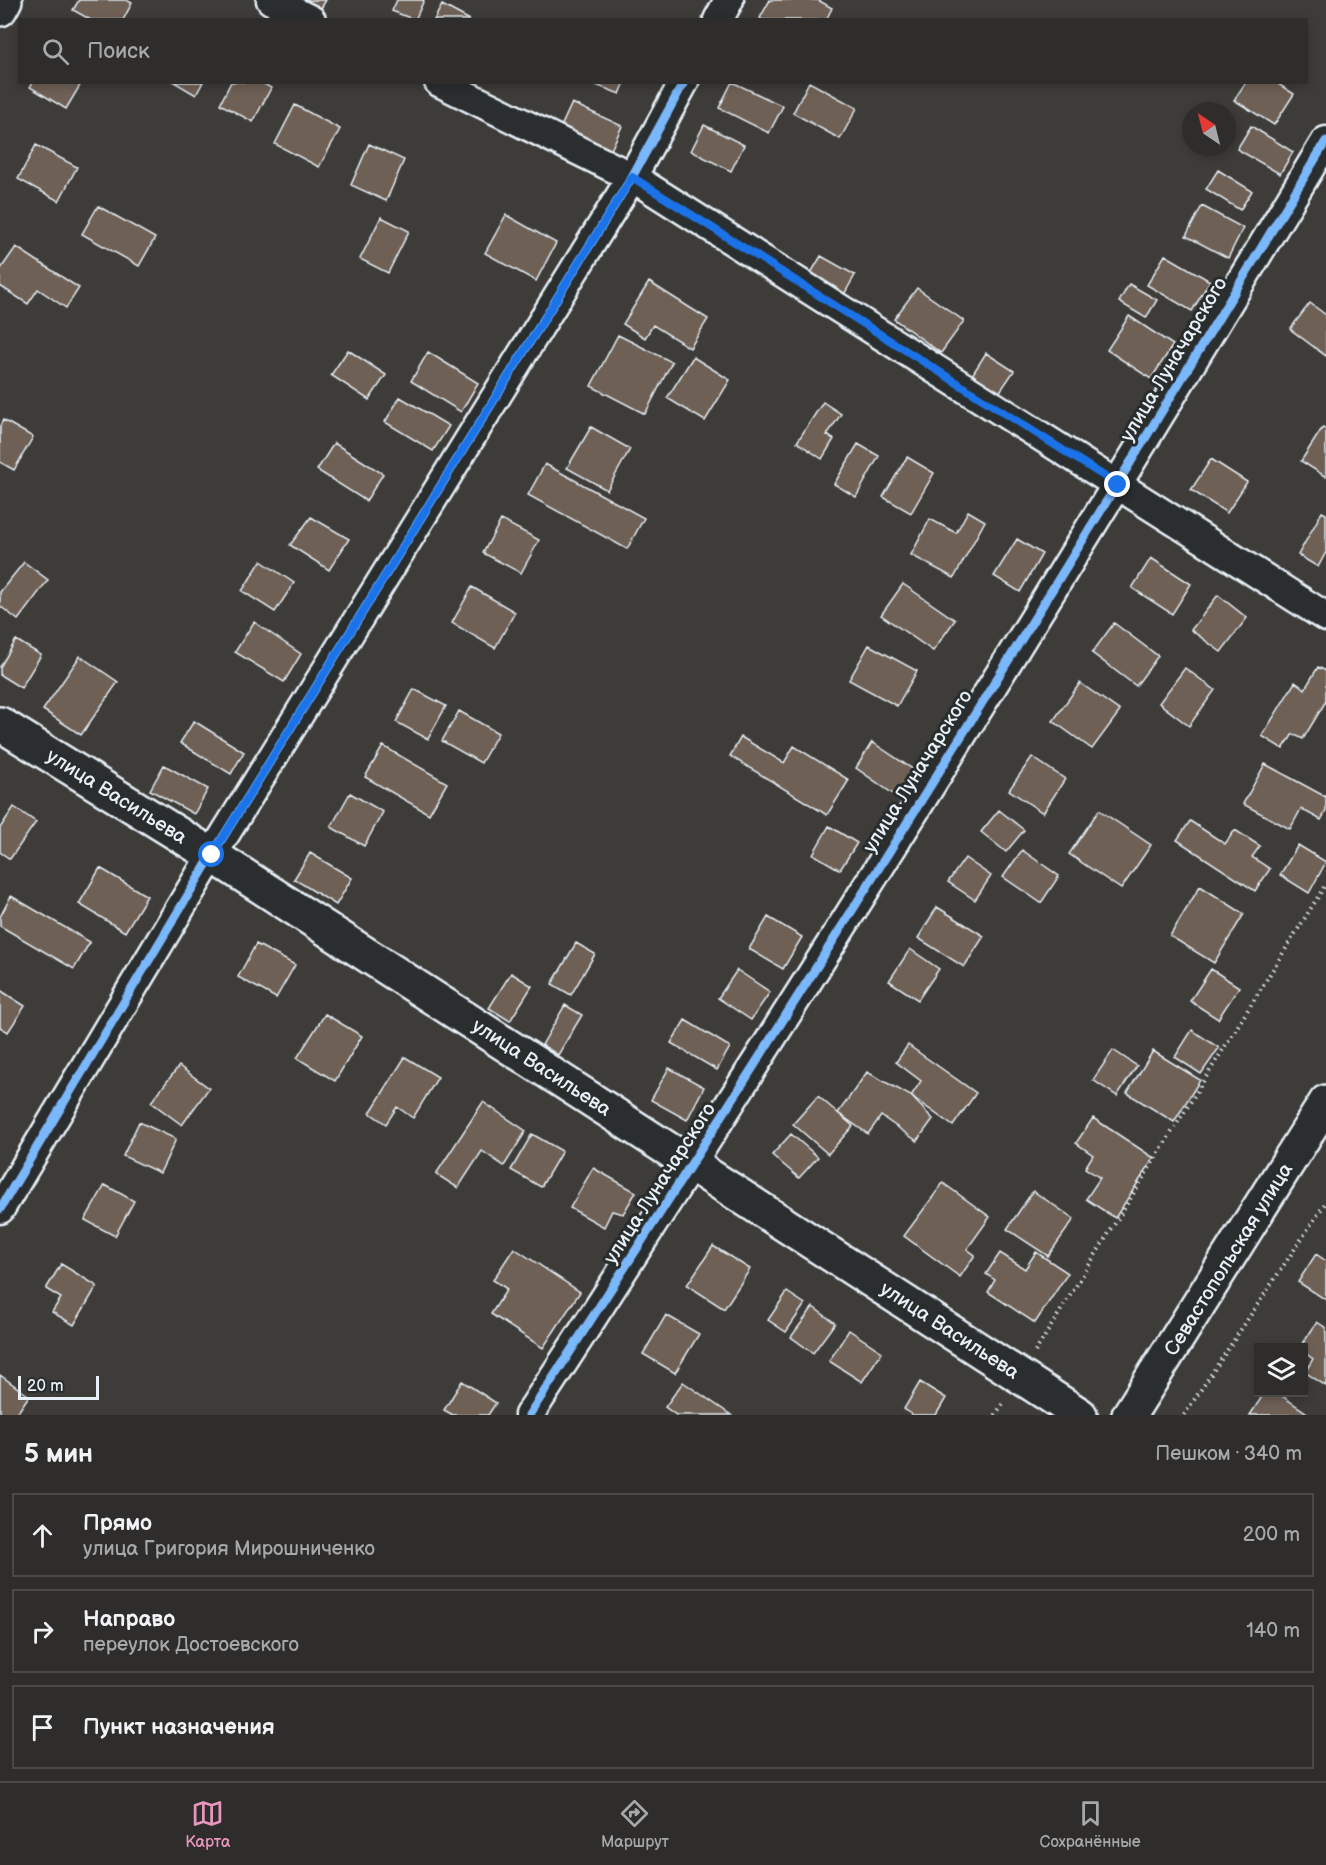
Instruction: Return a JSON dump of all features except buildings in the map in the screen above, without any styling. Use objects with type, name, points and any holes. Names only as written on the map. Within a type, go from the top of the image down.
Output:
[{"type":"street","points":[[0,9],[5,0]]},
{"type":"street","points":[[271,0],[307,18]]},
{"type":"street","points":[[719,18],[729,0]]},
{"type":"street","points":[[443,84],[632,177],[1326,617]]},
{"type":"street","points":[[0,1209],[212,855],[632,177],[683,84]]},
{"type":"street","name":"улица Луначарского","points":[[530,1415],[693,1164],[1118,485],[1326,141]]},
{"type":"street","name":"улица Васильева","points":[[0,724],[212,855],[1080,1415]]},
{"type":"street","name":"Севастопольская улица","points":[[1129,1415],[1326,1102]]},
{"type":"path","points":[[1034,1354],[1326,884]]},
{"type":"path","points":[[1184,1415],[1326,1202]]},
{"type":"cycle path","points":[[0,1209],[212,855],[632,177],[683,84]]},
{"type":"cycle path","points":[[529,1415],[733,1099],[933,781],[1131,462],[1326,141]]},
{"type":"route","points":[[212,855],[632,177],[1118,485]]}]
